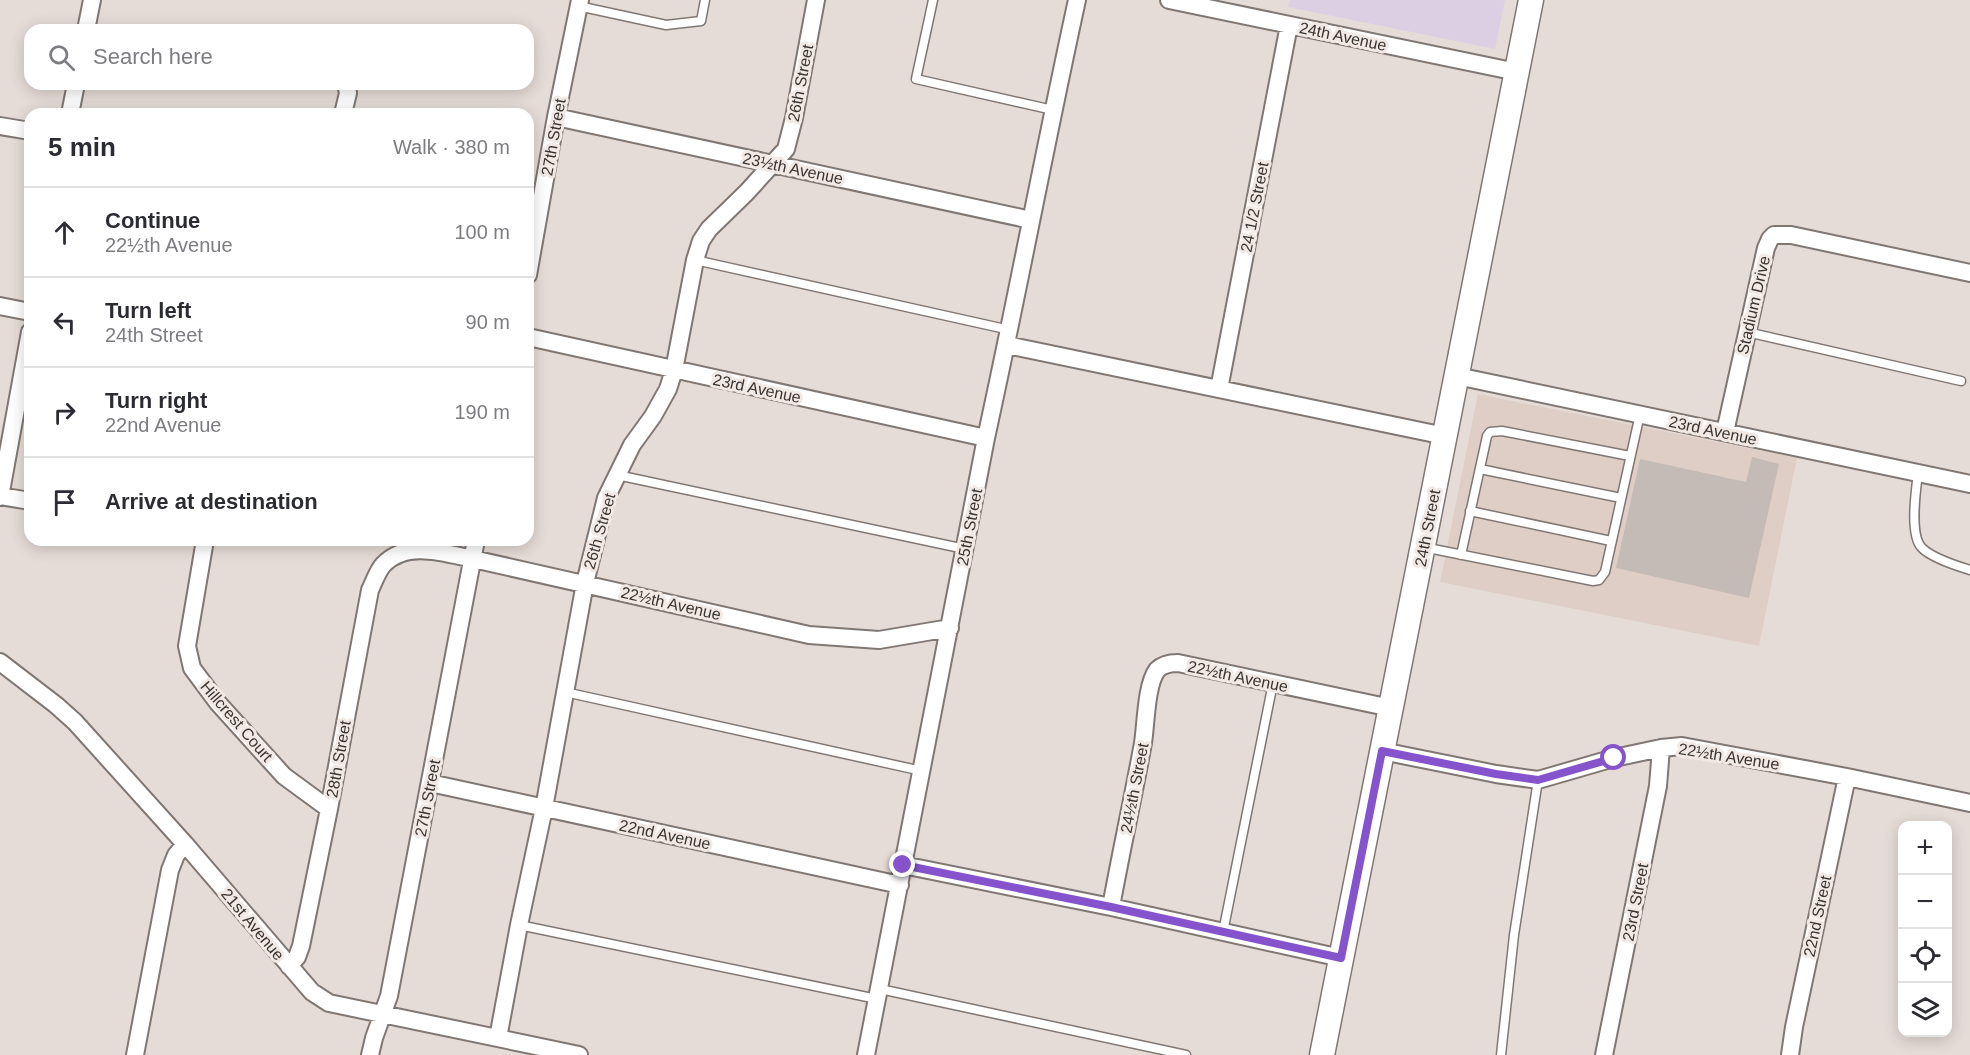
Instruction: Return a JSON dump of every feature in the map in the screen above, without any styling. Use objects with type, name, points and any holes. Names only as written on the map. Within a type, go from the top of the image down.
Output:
[{"type":"street","points":[[87,24],[92,0]]},
{"type":"street","name":"26th Street","points":[[498,1038],[544,808],[585,583],[606,498],[632,445],[662,401],[674,370],[695,260],[701,241],[709,229],[786,149],[816,0]]},
{"type":"street","name":"25th Street","points":[[866,1055],[986,438],[1077,0]]},
{"type":"street","name":"24th Avenue","points":[[1171,0],[1223,6],[1289,26],[1517,72]]},
{"type":"street","name":"24th Street","points":[[1322,1055],[1531,0]]},
{"type":"street","name":"27th Street","points":[[534,241],[579,3]]},
{"type":"street","name":"24 1/2 Street","points":[[1219,389],[1289,26]]},
{"type":"street","points":[[71,108],[75,90]]},
{"type":"street","points":[[344,108],[347,90]]},
{"type":"street","name":"23½th Avenue","points":[[556,117],[1031,220]]},
{"type":"street","points":[[0,126],[24,130]]},
{"type":"street","name":"Stadium Drive","points":[[1725,432],[1766,248],[1774,235],[1791,235],[1970,273]]},
{"type":"street","points":[[0,306],[24,311]]},
{"type":"street","name":"23rd Avenue","points":[[534,338],[986,438]]},
{"type":"street","points":[[1008,338],[1219,389],[1445,436]]},
{"type":"street","points":[[24,365],[0,497],[24,500]]},
{"type":"street","name":"23rd Avenue","points":[[1457,376],[1970,484]]},
{"type":"street","name":"Hillcrest Court","points":[[204,546],[187,646],[192,669],[218,703],[284,776],[329,809]]},
{"type":"street","name":"27th Street","points":[[370,1055],[389,996],[475,546]]},
{"type":"street","name":"22½th Avenue","points":[[394,557],[400,553],[412,551],[430,551],[585,583],[809,635],[879,640],[950,628]]},
{"type":"street","name":"28th Street","points":[[289,966],[297,957],[301,946],[370,590],[384,564],[394,557]]},
{"type":"street","name":"21st Avenue","points":[[0,662],[75,722],[185,844],[289,966],[320,998],[329,1003],[579,1055]]},
{"type":"street","name":"22½th Avenue","points":[[1157,670],[1171,663],[1179,663],[1391,708]]},
{"type":"street","name":"24½th Street","points":[[1111,907],[1143,740],[1150,688],[1157,670]]},
{"type":"street","name":"22½th Avenue","points":[[1382,751],[1538,780],[1614,758],[1682,746],[1970,803]]},
{"type":"street","name":"23rd Street","points":[[1604,1055],[1658,786],[1661,748]]},
{"type":"street","name":"22nd Street","points":[[1790,1055],[1846,777]]},
{"type":"street","name":"22nd Avenue","points":[[430,783],[900,885]]},
{"type":"street","points":[[135,1055],[171,870],[176,855],[185,844]]},
{"type":"street","points":[[903,865],[1111,907],[1341,958]]},
{"type":"lane","points":[[579,3],[666,25],[701,21],[705,0]]},
{"type":"lane","points":[[933,0],[916,79],[1053,110]]},
{"type":"lane","points":[[695,260],[1008,338]]},
{"type":"lane","points":[[1747,332],[1961,381]]},
{"type":"lane","points":[[1423,547],[1593,581],[1599,580],[1605,572],[1640,414]]},
{"type":"lane","points":[[1461,555],[1487,436],[1490,432],[1495,430],[1630,456]]},
{"type":"lane","points":[[1480,469],[1621,498]]},
{"type":"lane","points":[[1918,473],[1915,532],[1921,547],[1939,558],[1970,570]]},
{"type":"lane","points":[[617,475],[965,549]]},
{"type":"lane","points":[[1470,511],[1611,541]]},
{"type":"lane","points":[[1223,932],[1273,683]]},
{"type":"lane","points":[[565,692],[922,771]]},
{"type":"lane","points":[[1501,1055],[1514,935],[1538,780]]},
{"type":"lane","points":[[519,925],[1186,1055]]},
{"type":"shaded area","points":[[1290,0],[1505,0],[1495,49],[1288,7]]},
{"type":"shaded area","points":[[1478,394],[1797,458],[1759,646],[1440,582]]},
{"type":"building","points":[[1752,457],[1779,464],[1749,598],[1616,568],[1640,459],[1746,482]]},
{"type":"route","points":[[903,865],[1111,907],[1341,958],[1382,751],[1538,780],[1614,758]]}]
